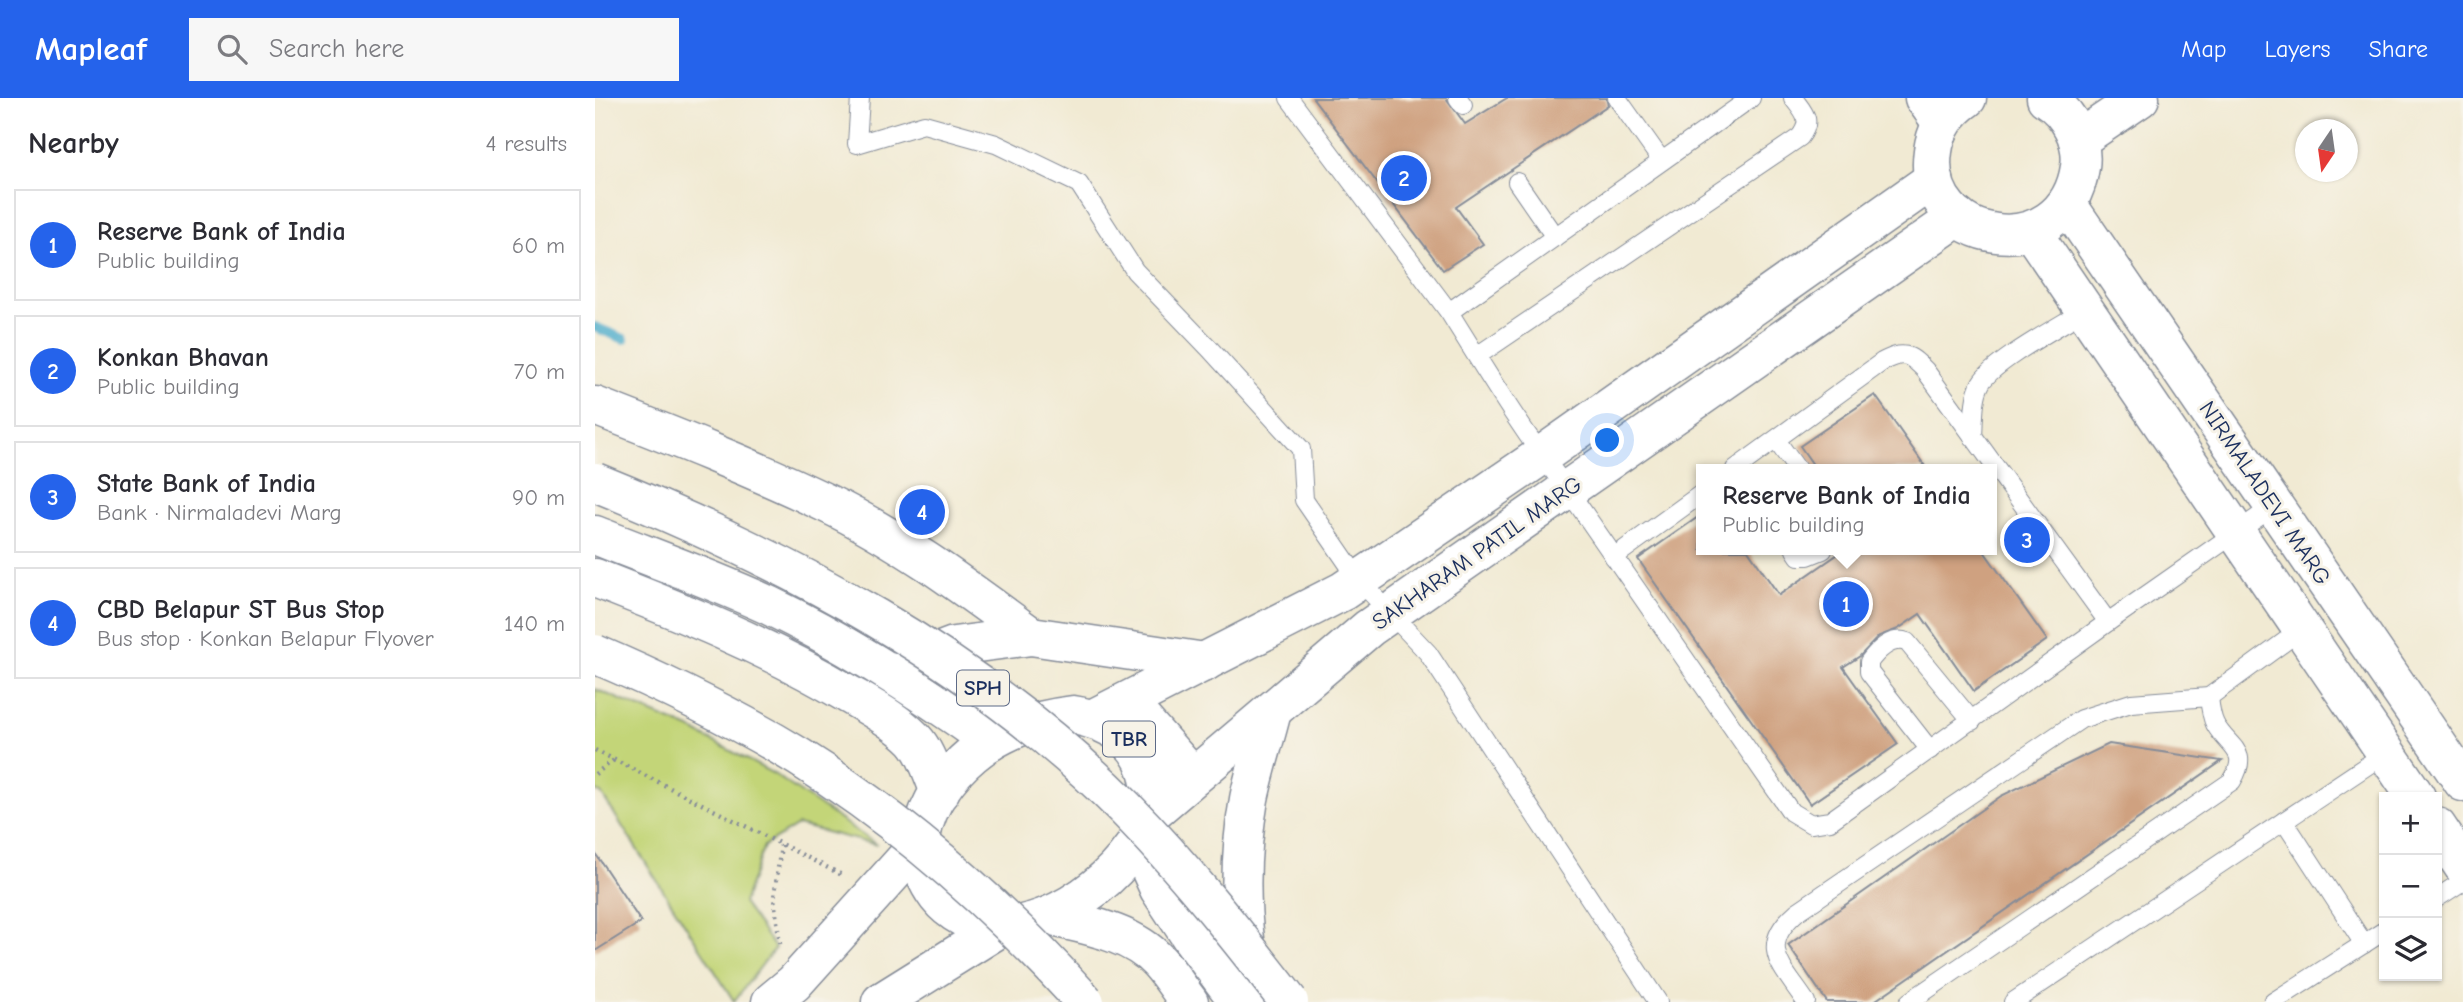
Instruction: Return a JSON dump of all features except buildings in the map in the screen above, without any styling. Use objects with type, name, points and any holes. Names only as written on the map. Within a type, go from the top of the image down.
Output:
[{"type":"main road","points":[[2078,140],[2140,98]]},
{"type":"main road","points":[[1944,106],[1931,160],[1940,194],[1958,217],[1975,228],[1993,234],[2012,235],[2031,230],[2057,215],[2067,204],[2077,184],[2081,162],[2078,140],[2072,126],[2053,99]]},
{"type":"main road","name":"SAKHARAM PATIL MARG","points":[[1110,710],[1343,592],[1934,179]]},
{"type":"main road","name":"NIRMALADEVI MARG","points":[[2067,204],[2463,782]]},
{"type":"main road","name":"SAKHARAM PATIL MARG","points":[[1143,827],[1193,777],[1369,628],[1958,217]]},
{"type":"main road","name":"NIRMALADEVI MARG","points":[[2031,230],[2413,792]]},
{"type":"main road","points":[[595,406],[827,503],[962,585],[1031,636]]},
{"type":"main road","name":"SPH","points":[[595,482],[680,517],[873,614],[1005,703],[1066,753],[1142,826],[1229,925],[1289,1002]]},
{"type":"main road","points":[[595,535],[766,604],[836,640],[991,741]]},
{"type":"main road","points":[[595,578],[749,640],[816,675],[881,714],[914,739],[925,754],[940,792]]},
{"type":"main road","points":[[887,671],[954,646],[1031,636],[1205,662]]},
{"type":"main road","points":[[595,654],[659,681],[730,718],[799,757],[865,802],[929,850],[989,902],[1046,958],[1085,1002]]},
{"type":"main road","points":[[1110,710],[1193,777]]},
{"type":"main road","name":"TBR","points":[[1110,710],[1112,727],[1128,739],[1141,755],[1150,784],[1143,827],[1120,864],[1099,885],[1048,916],[1002,927],[965,919],[949,909],[926,880],[919,844],[927,817],[940,792],[956,770],[977,750],[1025,724],[1110,710]]},
{"type":"main road","points":[[1258,1002],[1245,938],[1242,852],[1250,796],[1272,710]]},
{"type":"main road","name":"TBR","points":[[1143,827],[1159,889],[1239,1002]]},
{"type":"main road","points":[[2442,834],[2463,866]]},
{"type":"main road","points":[[792,996],[919,844]]},
{"type":"main road","name":"TBR","points":[[1048,916],[1114,933],[1139,945],[1158,961],[1189,1002]]},
{"type":"main road","points":[[881,1002],[1002,927]]},
{"type":"lane","points":[[860,98],[857,144],[924,124],[996,144],[1079,184],[1135,271],[1301,449],[1304,500],[1359,580],[1428,653],[1658,1002]]},
{"type":"lane","points":[[1289,98],[1449,312],[1541,456],[1567,489],[1791,811],[1811,824],[1830,821],[2274,506]]},
{"type":"lane","points":[[1617,98],[1661,160]]},
{"type":"lane","points":[[1449,312],[1751,98]]},
{"type":"lane","points":[[1477,356],[1800,137],[1807,128],[1807,117],[1793,98]]},
{"type":"lane","points":[[1517,182],[1555,237]]},
{"type":"lane","points":[[1973,437],[1982,382],[2006,360],[2085,310]]},
{"type":"lane","points":[[1742,464],[1896,354],[1910,356],[1925,370],[1993,464]]},
{"type":"lane","points":[[1776,440],[1793,464]]},
{"type":"lane","points":[[1997,470],[2108,622]]},
{"type":"lane","points":[[1614,557],[1696,498]]},
{"type":"lane","points":[[1806,1002],[1776,956],[1778,933],[1797,912],[2081,719],[2130,703],[2209,697],[2302,629]]},
{"type":"lane","points":[[1930,750],[1869,672],[1869,662],[1892,641],[1899,639],[1907,642],[1972,721]]},
{"type":"lane","points":[[1909,1002],[2232,781],[2240,768],[2238,754],[2216,726],[2209,697]]},
{"type":"lane","points":[[2013,1002],[2386,753]]},
{"type":"lane","points":[[2284,821],[2364,944]]},
{"type":"lane","points":[[2442,895],[2463,881]]},
{"type":"lane","points":[[2273,1002],[2379,934]]},
{"type":"path","points":[[595,750],[849,879]]},
{"type":"path","points":[[595,774],[615,759]]},
{"type":"path","points":[[781,845],[773,899],[780,947],[791,944]]},
{"type":"green space","points":[[595,689],[690,729],[774,774],[877,845],[798,825],[764,846],[743,903],[775,948],[734,1001],[601,793],[595,791]]},
{"type":"waterway","points":[[595,327],[624,339]]},
{"type":"place","name":"Konkan Bhavan","points":[[1404,178]]},
{"type":"place","name":"CBD Belapur ST Bus Stop","points":[[922,512]]},
{"type":"place","name":"State Bank of India","points":[[2027,540]]},
{"type":"place","name":"Reserve Bank of India","points":[[1846,604]]}]
